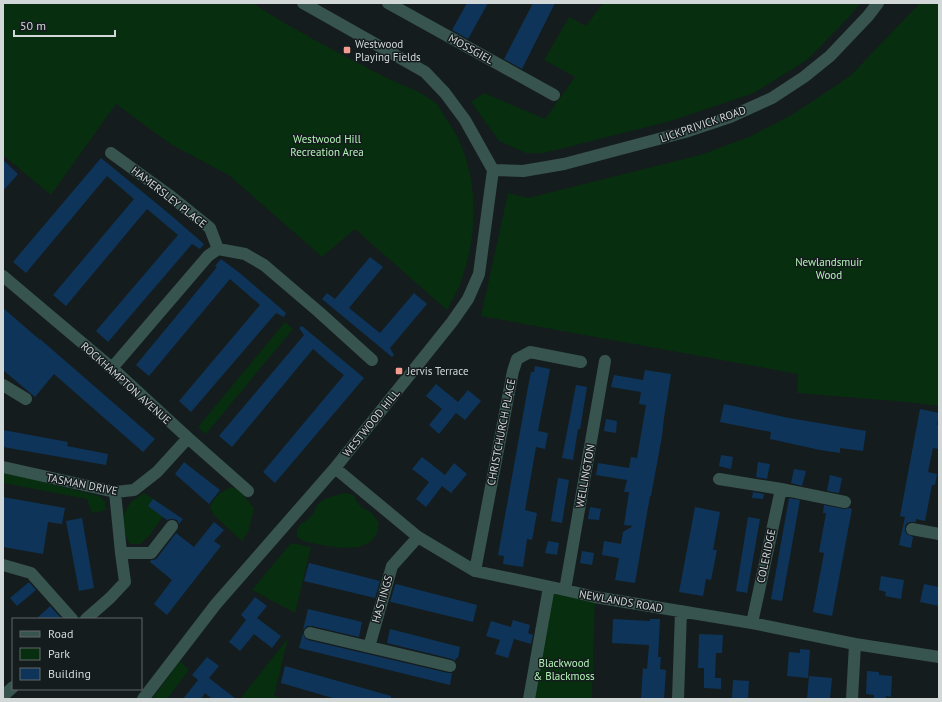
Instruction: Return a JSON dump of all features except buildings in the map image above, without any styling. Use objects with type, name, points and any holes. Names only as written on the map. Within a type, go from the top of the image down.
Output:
[{"type":"street","points":[[303,3],[425,72],[445,93],[465,120],[493,170]]},
{"type":"street","name":"MOSSGIEL","points":[[388,3],[554,95]]},
{"type":"street","name":"LICKPRIVICK ROAD","points":[[493,170],[523,171],[564,164],[685,132],[730,117],[772,98],[804,78],[830,56],[868,16],[878,3]]},
{"type":"street","name":"HAMERSLEY PLACE","points":[[112,153],[169,195],[210,228],[218,249]]},
{"type":"street","name":"WESTWOOD HILL","points":[[144,699],[216,604],[335,468],[452,322],[468,299],[479,274],[493,170]]},
{"type":"street","points":[[112,368],[208,256],[218,249],[245,254],[264,265],[372,360]]},
{"type":"street","name":"ROCKHAMPTON AVENUE","points":[[3,276],[112,368],[248,491]]},
{"type":"street","name":"CHRISTCHURCH PLACE","points":[[475,571],[513,371],[517,359],[530,352],[581,362]]},
{"type":"street","name":"WELLINGTON","points":[[565,590],[605,362]]},
{"type":"street","points":[[3,386],[26,399]]},
{"type":"street","name":"TASMAN DRIVE","points":[[3,467],[115,492],[134,490],[157,472],[188,438]]},
{"type":"street","name":"NEWLANDS ROAD","points":[[335,468],[418,537],[475,571],[595,597],[752,623],[855,644],[939,657]]},
{"type":"street","points":[[719,478],[845,502]]},
{"type":"street","name":"COLERIDGE","points":[[752,623],[781,489]]},
{"type":"street","points":[[87,618],[110,598],[125,582],[115,492]]},
{"type":"street","points":[[121,553],[151,553],[172,526]]},
{"type":"street","points":[[912,529],[939,534]]},
{"type":"street","name":"HASTINGS","points":[[369,647],[392,566],[418,537]]},
{"type":"street","points":[[3,565],[31,573],[71,618]]},
{"type":"street","points":[[529,699],[549,586]]},
{"type":"street","points":[[678,699],[681,611]]},
{"type":"street","points":[[310,633],[450,666]]},
{"type":"street","points":[[852,699],[855,644]]},
{"type":"street","points":[[3,696],[12,688]]},
{"type":"green space","name":"Westwood Hill Recreation Area","points":[[3,3],[253,3],[319,42],[387,78],[428,97],[439,107],[457,137],[465,156],[473,195],[474,216],[468,256],[460,284],[447,310],[355,229],[322,257],[230,176],[169,143],[116,104],[51,195],[3,155]]},
{"type":"green space","points":[[603,3],[860,3],[849,17],[807,60],[754,93],[671,121],[544,153],[526,153],[499,141],[471,102],[484,93],[545,119],[575,77],[544,60],[569,17],[586,26]]},
{"type":"green space","name":"Newlandsmuir Wood","points":[[920,3],[939,3],[939,406],[797,393],[798,374],[481,316],[508,193],[528,198],[700,155],[749,137],[790,116],[850,76]]},
{"type":"green space","points":[[285,322],[293,329],[206,434],[198,427]]},
{"type":"green space","points":[[3,472],[99,496],[105,501],[106,510],[92,513],[87,499],[3,483]]},
{"type":"green space","points":[[231,487],[238,489],[254,508],[249,530],[242,541],[214,515],[210,507],[218,495]]},
{"type":"green space","points":[[144,493],[168,509],[150,535],[140,544],[130,544],[123,528],[123,517],[131,502]]},
{"type":"green space","points":[[345,493],[354,495],[356,501],[361,507],[371,512],[379,523],[377,534],[370,542],[353,548],[342,548],[303,541],[297,537],[299,526],[312,515],[318,504],[327,498]]},
{"type":"green space","points":[[291,543],[311,547],[295,613],[252,590]]},
{"type":"green space","name":"Blackwood & Blackmoss","points":[[549,587],[595,597],[592,699],[529,699]]},
{"type":"green space","points":[[288,638],[274,696],[284,699],[240,699]]},
{"type":"green space","points":[[180,661],[189,670],[167,699],[152,699]]},
{"type":"place","name":"Westwood Playing Fields","points":[[347,50]]},
{"type":"place","name":"Jervis Terrace","points":[[399,371]]}]
